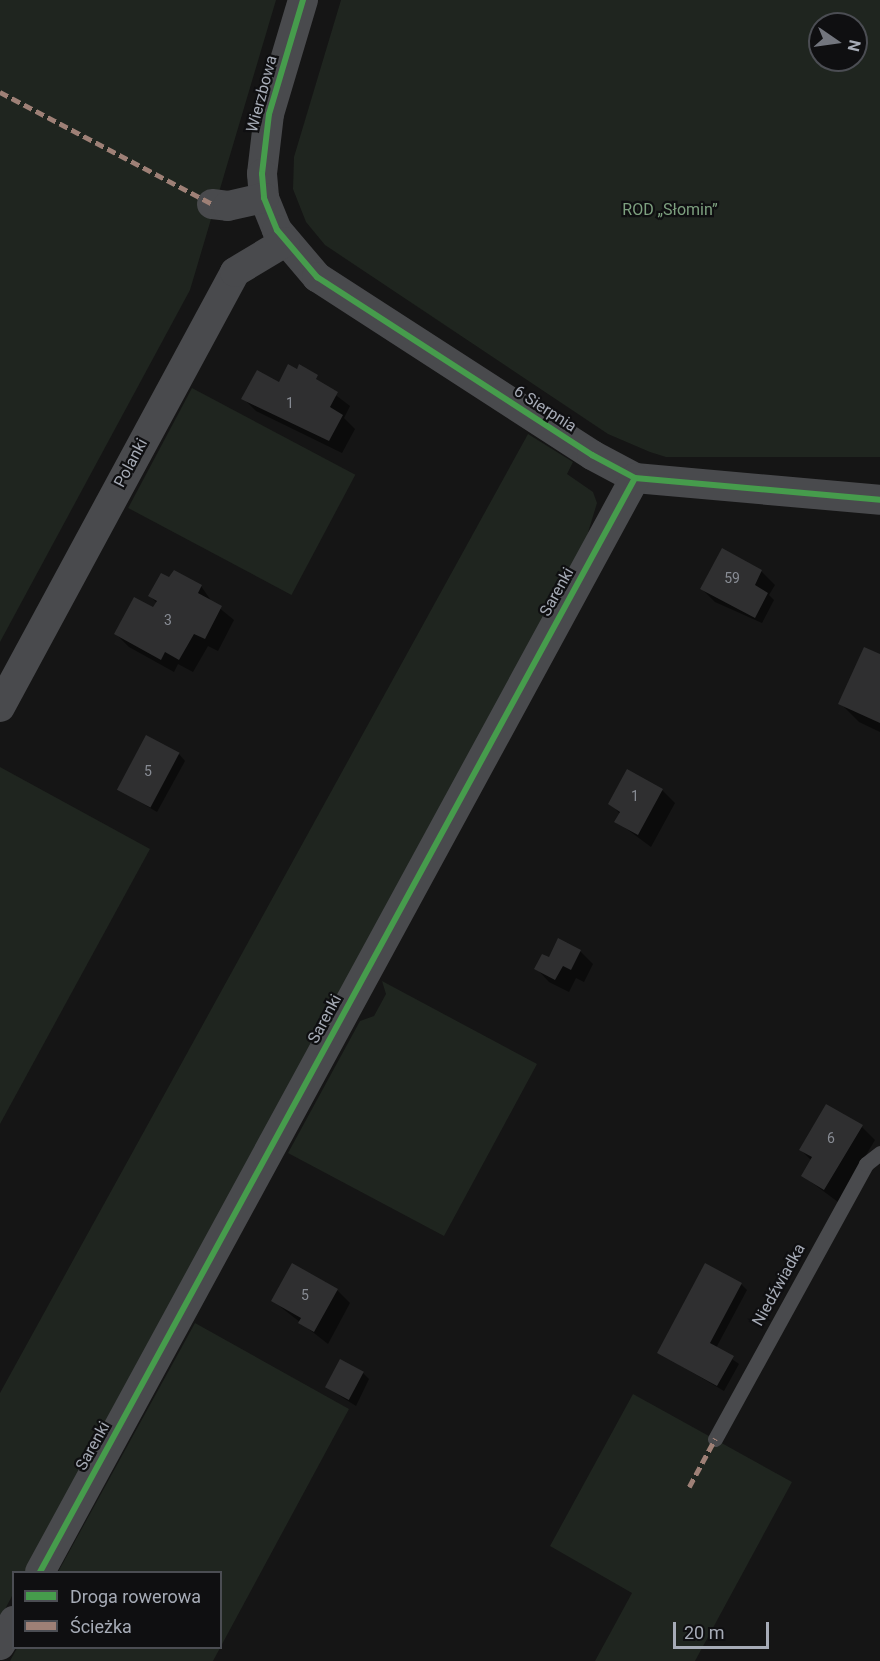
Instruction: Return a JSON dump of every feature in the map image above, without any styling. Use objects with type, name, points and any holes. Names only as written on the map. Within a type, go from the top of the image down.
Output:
[{"type":"street","name":"Wierzbowa","points":[[264,198],[262,150],[303,0]]},
{"type":"street","points":[[212,204],[228,206],[264,198]]},
{"type":"street","name":"6 Sierpnia","points":[[264,198],[285,242],[317,277],[592,456],[635,478],[880,500]]},
{"type":"street","name":"Polanki","points":[[0,707],[235,272],[285,242]]},
{"type":"street","name":"Sarenki","points":[[41,1571],[635,478]]},
{"type":"street","points":[[0,1646],[12,1625]]},
{"type":"lane","name":"Niedźwiadka","points":[[715,1439],[866,1164],[880,1153]]},
{"type":"green space","points":[[0,0],[276,0],[190,290],[0,642]]},
{"type":"green space","name":"ROD „Słomin”","points":[[341,0],[880,0],[880,457],[666,457],[608,434],[325,245],[306,222],[293,189],[294,157]]},
{"type":"green space","points":[[192,388],[355,475],[291,595],[128,508]]},
{"type":"green space","points":[[528,434],[573,462],[567,474],[593,492],[597,503],[583,549],[26,1571],[12,1571],[12,1596],[0,1619],[0,1393]]},
{"type":"green space","points":[[0,767],[150,849],[0,1124]]},
{"type":"green space","points":[[382,981],[537,1064],[444,1236],[288,1153],[360,1021],[374,1016],[386,994]]},
{"type":"green space","points":[[195,1323],[349,1409],[222,1644],[222,1571],[59,1571]]},
{"type":"green space","points":[[633,1394],[792,1482],[695,1661],[595,1661],[632,1593],[550,1546]]},
{"type":"green space","points":[[16,1649],[219,1649],[213,1661],[10,1661]]},
{"type":"building","points":[[288,364],[297,369],[299,364],[318,375],[316,379],[338,392],[330,407],[343,415],[329,441],[241,399],[257,370],[279,382]]},
{"type":"building","points":[[722,548],[762,570],[755,585],[768,593],[755,618],[700,589]]},
{"type":"building","points":[[174,570],[202,585],[198,593],[222,606],[205,639],[194,634],[179,660],[165,652],[161,660],[114,634],[134,597],[153,607],[157,601],[148,596],[161,573],[169,577]]},
{"type":"building","points":[[864,647],[880,654],[880,723],[838,704]]},
{"type":"building","points":[[146,735],[180,753],[150,808],[117,790]]},
{"type":"building","points":[[627,769],[663,789],[638,835],[614,822],[620,812],[608,804]]},
{"type":"building","points":[[558,938],[581,950],[571,970],[563,966],[555,980],[534,969],[542,954],[549,957]]},
{"type":"building","points":[[826,1104],[863,1125],[824,1190],[801,1176],[812,1157],[799,1150]]},
{"type":"building","points":[[292,1263],[338,1289],[314,1332],[298,1323],[301,1318],[271,1301]]},
{"type":"building","points":[[705,1263],[742,1283],[710,1343],[734,1356],[717,1386],[657,1353]]},
{"type":"building","points":[[340,1359],[364,1372],[349,1400],[325,1387]]},
{"type":"marked path","points":[[0,92],[212,204]]},
{"type":"marked path","points":[[689,1487],[715,1439]]},
{"type":"cycle path","points":[[303,0],[269,114],[262,174],[264,198],[277,230],[317,277],[592,455],[635,478],[880,500]]},
{"type":"cycle path","points":[[41,1571],[635,478]]}]
